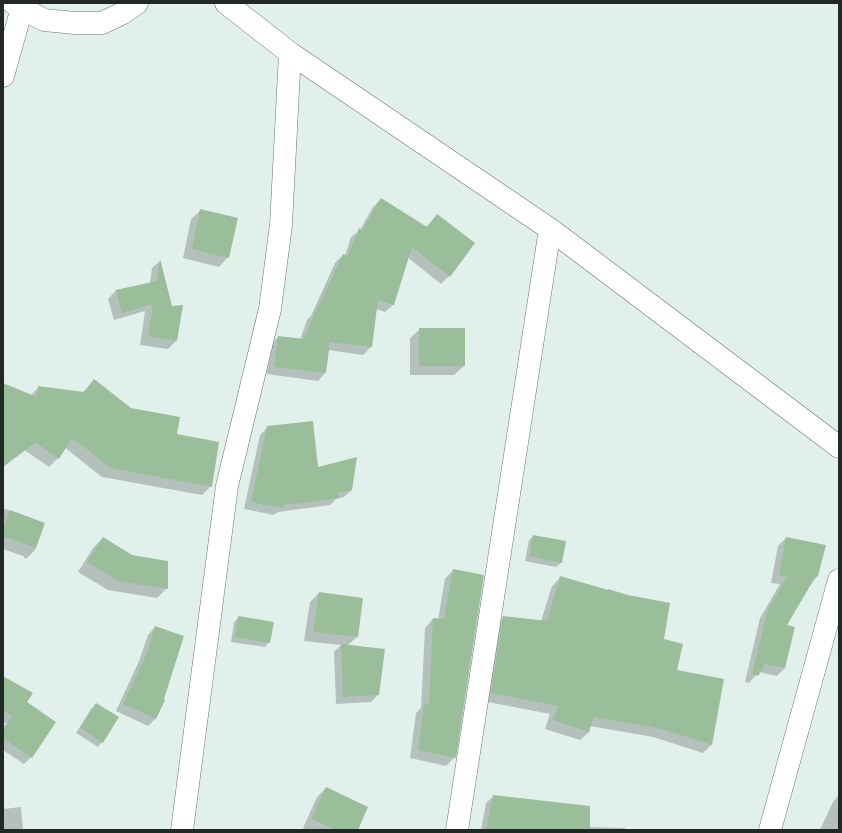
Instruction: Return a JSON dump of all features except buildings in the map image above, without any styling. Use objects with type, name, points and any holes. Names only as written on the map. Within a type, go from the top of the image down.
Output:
[{"type":"street","points":[[3,76],[18,5],[44,20],[75,23],[102,23],[123,13],[138,3]]},
{"type":"street","points":[[226,3],[290,53],[550,229],[839,447]]},
{"type":"street","points":[[182,830],[227,486],[270,309],[280,225],[290,53]]},
{"type":"street","points":[[457,830],[550,229]]},
{"type":"street","points":[[770,830],[839,580]]}]
